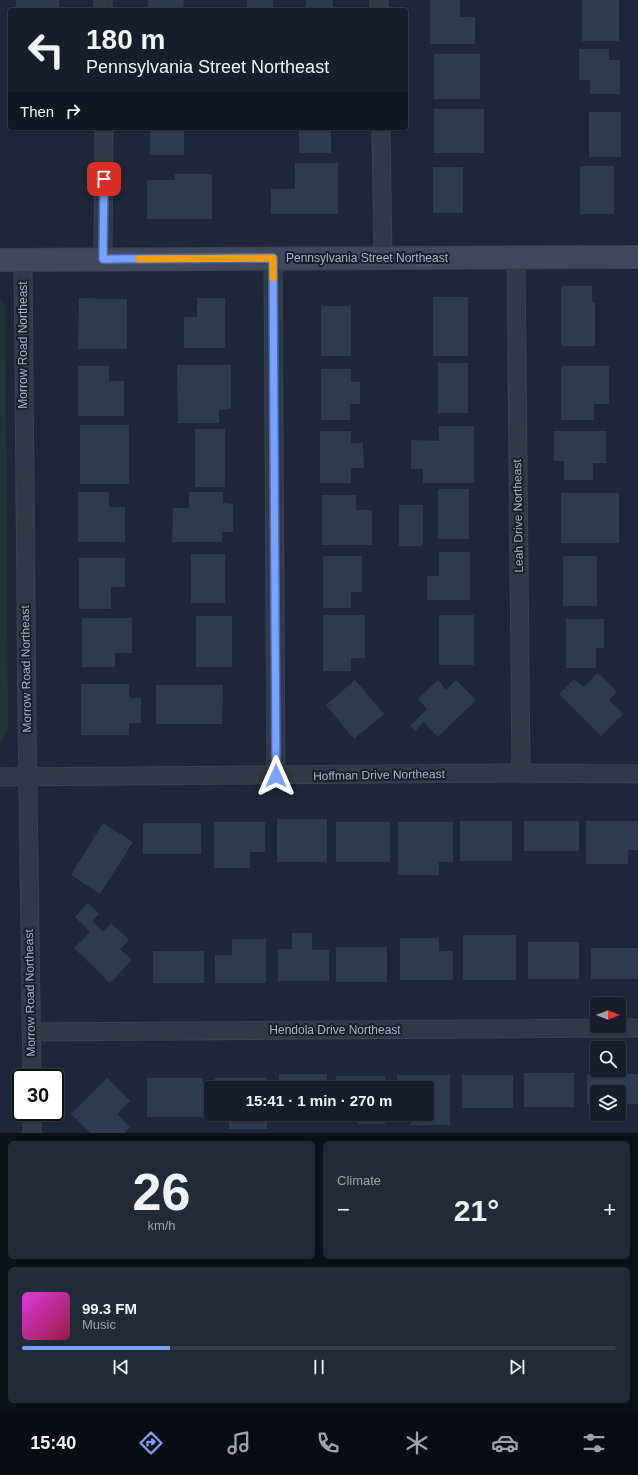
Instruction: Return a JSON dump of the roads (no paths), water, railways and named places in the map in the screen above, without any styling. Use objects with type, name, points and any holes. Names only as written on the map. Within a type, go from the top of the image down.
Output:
[{"type":"street","points":[[103,259],[104,130]]},
{"type":"street","points":[[381,130],[383,258]]},
{"type":"street","points":[[273,258],[276,776]]},
{"type":"street","name":"Leah Drive Northeast","points":[[516,258],[521,773]]},
{"type":"street","name":"Pennsylvania Street Northeast","points":[[0,260],[638,258]]},
{"type":"street","name":"Morrow Road Northeast","points":[[23,259],[27,777],[32,1069]]},
{"type":"street","name":"Hoffman Drive Northeast","points":[[0,778],[521,773],[638,774]]},
{"type":"street","name":"Hendola Drive Northeast","points":[[31,1032],[638,1028]]},
{"type":"street","points":[[32,1121],[32,1133]]}]
